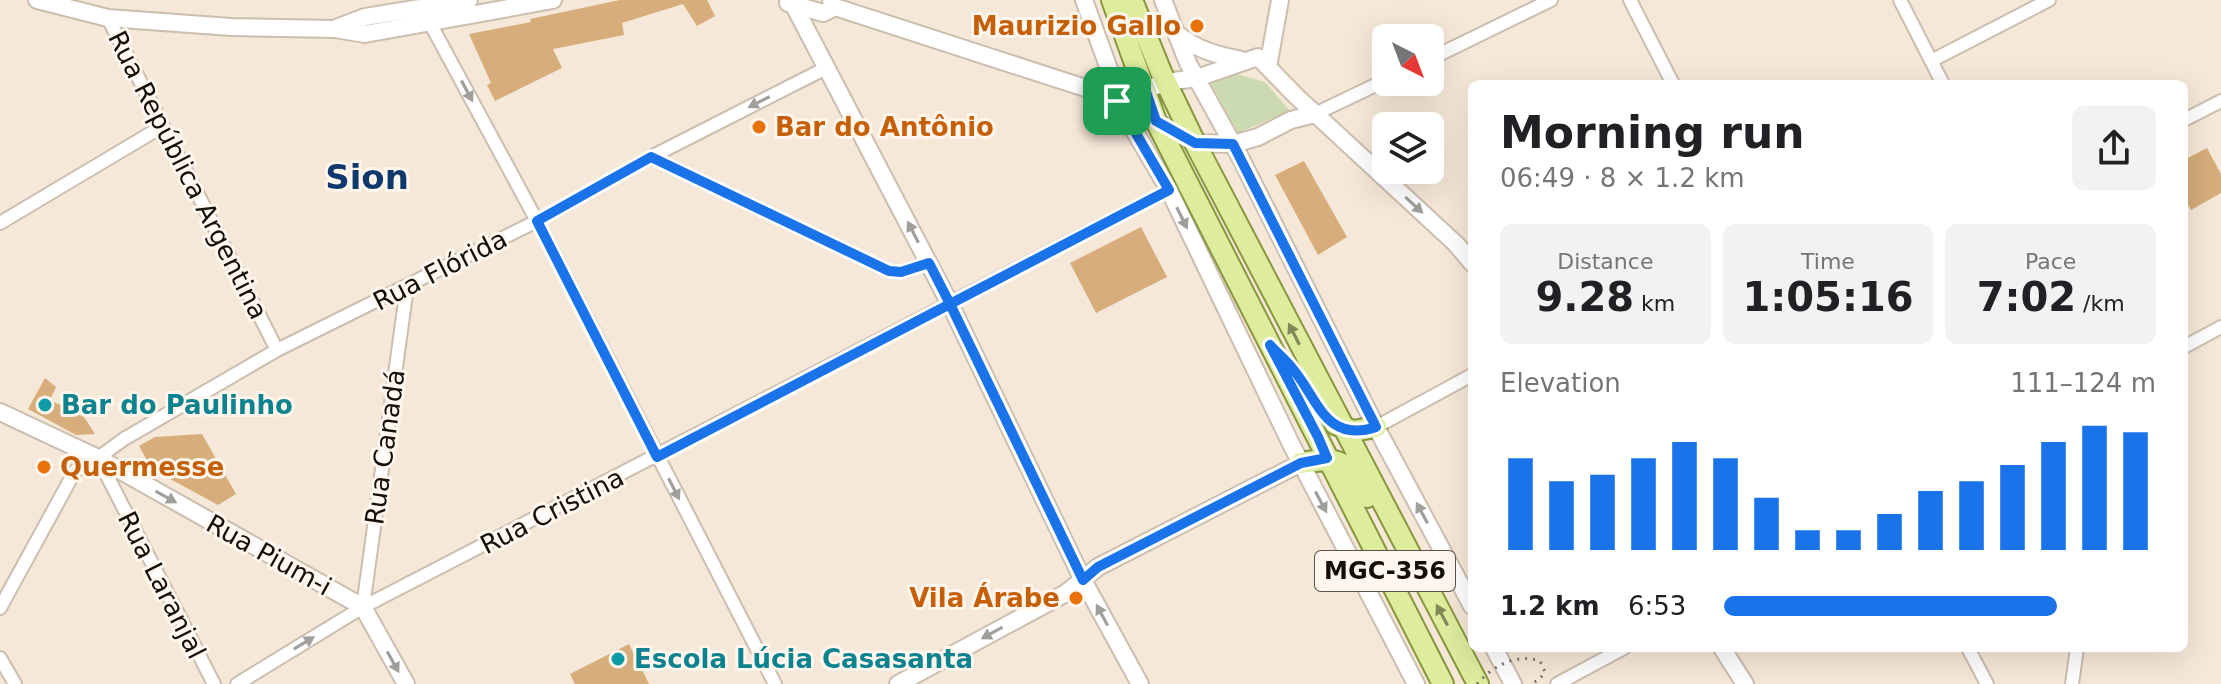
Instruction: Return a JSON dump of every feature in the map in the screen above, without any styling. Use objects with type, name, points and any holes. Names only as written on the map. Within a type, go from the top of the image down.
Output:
[{"type":"main road","name":"MGC-356","points":[[1112,0],[1156,121],[1443,684]]},
{"type":"main road","name":"MGC-356","points":[[1132,0],[1195,143],[1478,684]]},
{"type":"main road","points":[[1270,345],[1293,368],[1330,422],[1343,428],[1366,430],[1376,427]]},
{"type":"main road","points":[[1301,463],[1327,458],[1340,462],[1355,475],[1374,511],[1400,536]]},
{"type":"street","points":[[37,0],[108,18],[231,27],[335,29],[365,34],[553,0]]},
{"type":"street","name":"Rua República Argentina","points":[[100,0],[277,350]]},
{"type":"street","points":[[335,29],[365,17],[469,0]]},
{"type":"street","name":"MGC-356","points":[[1084,0],[1117,101],[1169,190],[1301,463],[1416,684]]},
{"type":"street","name":"MGC-356","points":[[1163,0],[1197,78],[1468,599]]},
{"type":"street","points":[[1117,101],[1166,82],[1197,78],[1256,61],[1275,20],[1280,0]]},
{"type":"street","points":[[1444,52],[1551,0]]},
{"type":"street","points":[[1630,0],[1671,80]]},
{"type":"street","points":[[1900,0],[1941,80]]},
{"type":"street","points":[[1931,61],[2049,0]]},
{"type":"street","points":[[788,2],[830,7],[1110,96],[1195,143],[1233,144],[1258,137],[1372,87]]},
{"type":"street","points":[[788,2],[828,67],[950,304],[1083,580],[1140,684]]},
{"type":"street","points":[[818,48],[817,24],[830,7]]},
{"type":"street","points":[[430,23],[537,221],[775,684]]},
{"type":"street","points":[[1176,33],[1210,53],[1256,61],[1468,258]]},
{"type":"street","points":[[1071,85],[1096,82],[1103,78],[1108,66]]},
{"type":"street","name":"Rua Flórida","points":[[0,608],[75,471],[277,350],[537,221],[651,157],[828,67]]},
{"type":"street","points":[[1291,120],[1297,110],[1296,96]]},
{"type":"street","points":[[2188,118],[2221,101]]},
{"type":"street","points":[[0,223],[163,126]]},
{"type":"street","points":[[651,157],[889,271],[901,272],[929,263]]},
{"type":"street","name":"Rua Cristina","points":[[237,684],[363,607],[1169,190]]},
{"type":"street","name":"Rua Canadá","points":[[363,607],[407,287]]},
{"type":"street","points":[[2188,345],[2221,327]]},
{"type":"street","points":[[1376,427],[1468,377]]},
{"type":"street","name":"Rua Pium-i","points":[[0,412],[98,458],[116,479],[363,607],[406,684]]},
{"type":"street","points":[[898,684],[1066,593],[1098,567],[1301,463]]},
{"type":"street","name":"Rua Laranjal","points":[[116,479],[214,684]]},
{"type":"street","points":[[1496,652],[1513,684]]},
{"type":"street","points":[[1557,684],[1617,652]]},
{"type":"street","points":[[1725,652],[1745,684]]},
{"type":"street","points":[[1970,652],[1987,684]]},
{"type":"street","points":[[2072,684],[2076,652]]},
{"type":"street","points":[[0,658],[15,684]]},
{"type":"path","points":[[1478,684],[1505,662],[1527,657],[1540,661],[1545,672],[1539,680],[1529,684]]},
{"type":"green space","points":[[1229,72],[1265,82],[1290,111],[1238,133],[1208,78]]},
{"type":"building","points":[[620,0],[707,0],[715,16],[697,26],[683,4],[622,23],[624,35],[553,49],[562,68],[495,101],[487,85],[491,83],[469,34]]},
{"type":"building","points":[[2207,148],[2221,174],[2221,193],[2191,210],[2188,205],[2188,158]]},
{"type":"building","points":[[1304,161],[1347,237],[1318,255],[1275,175]]},
{"type":"building","points":[[1141,227],[1167,277],[1096,313],[1070,263]]},
{"type":"building","name":"Bar do Paulinho","points":[[45,378],[56,387],[50,400],[84,417],[95,434],[76,435],[28,409]]},
{"type":"building","points":[[202,434],[236,494],[218,505],[152,469],[139,446],[155,437]]},
{"type":"building","name":"Escola Lúcia Casasanta","points":[[629,644],[649,684],[575,684],[570,674]]},
{"type":"place","name":"Maurizio Gallo","points":[[1197,26]]},
{"type":"place","name":"Bar do Antônio","points":[[759,127]]},
{"type":"place","name":"Bar do Paulinho","points":[[45,405]]},
{"type":"place","name":"Quermesse","points":[[44,467]]},
{"type":"place","name":"Vila Árabe","points":[[1076,598]]},
{"type":"place","name":"Escola Lúcia Casasanta","points":[[618,659]]},
{"type":"district","name":"Sion","points":[[367,177]]},
{"type":"route","points":[[1117,101],[1145,89],[1156,121],[1195,143],[1233,144],[1376,427],[1353,431],[1330,422],[1293,368],[1270,345],[1327,458],[1301,463],[1098,567],[1083,580],[950,304],[657,457],[537,221],[651,157],[889,271],[901,272],[929,263],[950,304],[1169,190],[1117,101]]}]
